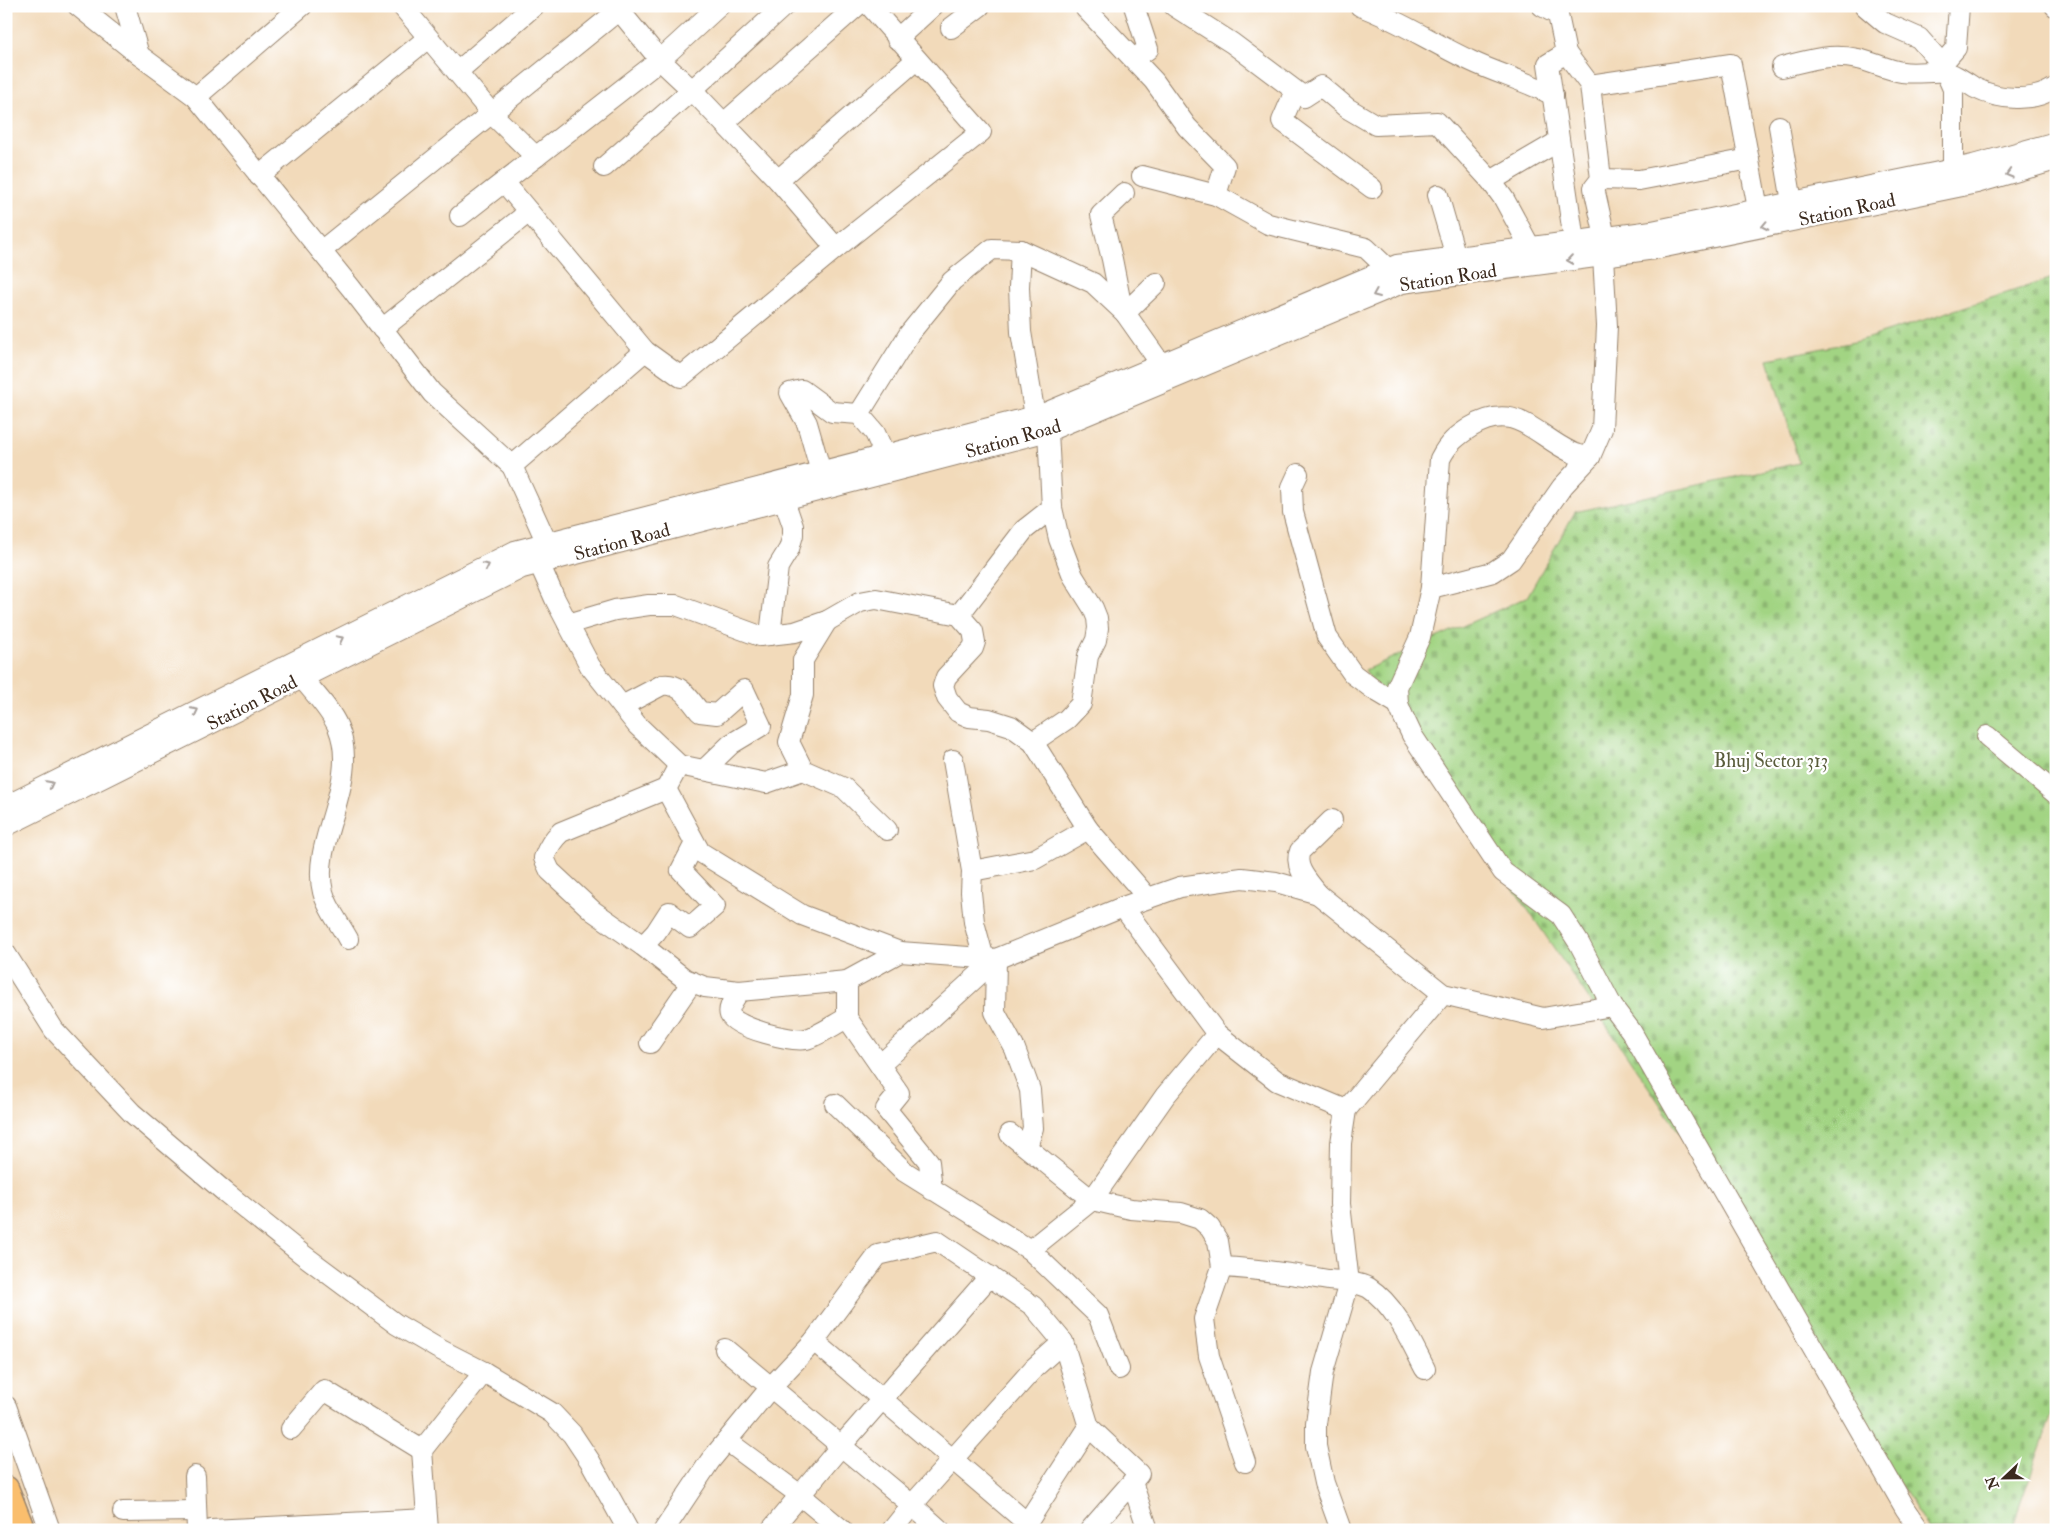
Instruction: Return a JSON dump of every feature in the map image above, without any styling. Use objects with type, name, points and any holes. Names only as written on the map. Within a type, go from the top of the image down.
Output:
[{"type":"main road","points":[[6,1489],[22,1530]]},
{"type":"street","points":[[78,6],[139,55],[196,97],[321,251],[432,393],[512,466],[547,543]]},
{"type":"street","points":[[126,6],[139,55]]},
{"type":"street","points":[[196,97],[302,6]]},
{"type":"street","points":[[402,6],[492,114],[536,157]]},
{"type":"street","points":[[457,72],[534,6]]},
{"type":"street","points":[[460,216],[660,60],[719,6]]},
{"type":"street","points":[[604,167],[784,6]]},
{"type":"street","points":[[724,123],[857,6]]},
{"type":"street","points":[[504,182],[645,351],[681,377],[836,248],[981,132],[897,39],[870,6]]},
{"type":"street","points":[[897,39],[933,6]]},
{"type":"street","points":[[951,28],[980,6]]},
{"type":"street","points":[[1085,6],[1154,81],[1187,127],[1225,166],[1216,195]]},
{"type":"street","points":[[1134,6],[1148,49],[1134,59]]},
{"type":"street","points":[[1174,6],[1232,43],[1304,97],[1321,86],[1347,108],[1376,125],[1437,122],[1491,181],[1504,199],[1530,247]]},
{"type":"street","points":[[1360,6],[1390,11],[1471,61],[1534,85],[1553,95]]},
{"type":"street","points":[[1431,588],[1493,572],[1511,560],[1562,487],[1590,457],[1602,429],[1607,326],[1604,246],[1594,188],[1601,179],[1590,85],[1566,53],[1558,15],[1542,6]]},
{"type":"street","points":[[1865,6],[1885,22],[1919,38],[1944,68],[1953,89],[1953,170]]},
{"type":"street","points":[[1782,66],[1818,57],[1831,56],[1859,59],[1901,72],[1920,74],[1944,68],[1956,48],[1959,6]]},
{"type":"street","points":[[321,251],[621,8],[660,60],[692,90],[778,180],[836,248]]},
{"type":"street","points":[[259,176],[428,38]]},
{"type":"street","points":[[1566,53],[1548,64],[1574,241]]},
{"type":"street","points":[[778,180],[916,60]]},
{"type":"street","points":[[1590,85],[1731,64],[1758,209]]},
{"type":"street","points":[[1944,68],[1980,90],[2014,99],[2047,93],[2056,87]]},
{"type":"street","points":[[1296,91],[1282,121],[1372,188]]},
{"type":"street","points":[[1779,126],[1792,202]]},
{"type":"street","points":[[1491,181],[1559,141]]},
{"type":"street","name":"Station Road","points":[[6,826],[522,568],[1048,431],[1402,283],[1604,246],[1652,231],[1953,170],[2056,142]]},
{"type":"street","points":[[1601,179],[1639,180],[1749,160]]},
{"type":"street","name":"Station Road","points":[[6,806],[515,551],[1035,416],[1397,265],[1574,241],[1604,246],[1655,249],[1977,183],[2056,160]]},
{"type":"street","points":[[1142,176],[1216,195],[1268,224],[1366,248],[1388,269]]},
{"type":"street","points":[[1123,311],[1101,215],[1124,193]]},
{"type":"street","points":[[1438,194],[1456,257]]},
{"type":"street","points":[[382,328],[529,212]]},
{"type":"street","points":[[859,414],[909,334],[952,282],[992,249],[1021,250],[1093,283],[1123,311],[1161,364]]},
{"type":"street","points":[[1021,250],[1019,288],[1020,332],[1035,416]]},
{"type":"street","points":[[1123,311],[1156,283]]},
{"type":"street","points":[[512,466],[645,351]]},
{"type":"street","points":[[821,472],[807,423],[790,394],[802,390],[832,412],[859,414],[875,433],[885,455]]},
{"type":"street","points":[[1590,457],[1573,453],[1553,442],[1535,428],[1513,417],[1496,418],[1478,423],[1456,436],[1447,445],[1440,459],[1431,588],[1420,637],[1397,687],[1398,704],[1412,735],[1503,872],[1562,915],[1612,1006],[1631,1031],[1905,1508],[1920,1530]]},
{"type":"street","points":[[1034,742],[1067,719],[1081,704],[1088,656],[1096,640],[1098,628],[1093,608],[1073,576],[1064,555],[1052,508],[1048,431]]},
{"type":"street","points":[[1298,474],[1292,487],[1293,512],[1327,637],[1353,674],[1398,704]]},
{"type":"street","points":[[770,635],[778,568],[793,536],[793,526],[784,500]]},
{"type":"street","points":[[959,615],[1024,530],[1052,508]]},
{"type":"street","points":[[540,563],[590,666],[638,724],[679,765],[766,783],[803,770]]},
{"type":"street","points":[[568,624],[614,610],[649,605],[676,605],[760,636],[795,632],[827,621],[860,602],[876,599],[959,615],[973,631],[975,642],[973,648],[946,677],[943,686],[947,698],[958,712],[969,717],[989,719],[1011,726],[1034,742],[1088,829],[1148,898]]},
{"type":"street","points":[[827,621],[803,660],[803,696],[789,742],[803,770],[844,788],[887,830]]},
{"type":"street","points":[[302,678],[332,716],[339,728],[342,747],[343,782],[321,869],[323,892],[348,939]]},
{"type":"street","points":[[622,706],[662,685],[668,684],[681,688],[700,712],[717,714],[744,690],[761,726],[731,744],[704,770]]},
{"type":"street","points":[[1988,736],[2056,794]]},
{"type":"street","points":[[953,760],[972,871],[970,892],[974,922],[990,959],[995,1012],[1015,1048],[1030,1090],[1033,1128],[1026,1147]]},
{"type":"street","points":[[679,765],[666,789],[561,832],[552,839],[544,858],[550,871],[593,911],[643,946],[685,979],[706,987],[739,990],[847,981],[900,952]]},
{"type":"street","points":[[666,789],[694,845],[700,852],[802,915],[900,952],[990,959]]},
{"type":"street","points":[[1332,820],[1300,851],[1298,857],[1299,868],[1318,894],[1443,994],[1543,1018],[1612,1006]]},
{"type":"street","points":[[972,871],[1035,859],[1088,829]]},
{"type":"street","points":[[643,946],[656,932],[669,912],[690,928],[715,906],[681,870],[694,845]]},
{"type":"street","points":[[880,1065],[990,959],[1180,887],[1242,878],[1276,882],[1318,894]]},
{"type":"street","points":[[1124,907],[1217,1034],[1277,1081],[1346,1110]]},
{"type":"street","points":[[6,954],[54,1030],[132,1113],[302,1254],[388,1318],[552,1413],[572,1434],[590,1461],[628,1530]]},
{"type":"street","points":[[847,981],[847,1018],[899,1093],[886,1109],[929,1162],[932,1190]]},
{"type":"street","points":[[650,1043],[692,982]]},
{"type":"street","points":[[739,990],[730,1008],[731,1017],[738,1023],[766,1033],[793,1040],[806,1039],[847,1018]]},
{"type":"street","points":[[1341,1530],[1324,1483],[1316,1446],[1316,1424],[1323,1372],[1348,1282],[1340,1204],[1341,1143],[1346,1110],[1443,994]]},
{"type":"street","points":[[1030,1250],[1092,1200],[1165,1096],[1217,1034]]},
{"type":"street","points":[[835,1104],[904,1172],[1030,1250],[1098,1314],[1120,1369]]},
{"type":"street","points":[[1010,1134],[1092,1200],[1131,1209],[1181,1212],[1200,1219],[1210,1228],[1218,1241],[1222,1266],[1204,1319],[1209,1356],[1245,1462]]},
{"type":"street","points":[[664,1530],[710,1461],[771,1387],[814,1340],[878,1255],[938,1241],[1033,1306],[1063,1342],[1089,1427],[1139,1474],[1090,1530]]},
{"type":"street","points":[[1222,1266],[1348,1282],[1368,1288],[1386,1303],[1405,1331],[1426,1369]]},
{"type":"street","points":[[771,1530],[841,1446],[990,1276]]},
{"type":"street","points":[[814,1340],[953,1458],[1027,1526],[1089,1427]]},
{"type":"street","points":[[892,1530],[953,1458],[1034,1368],[1063,1342]]},
{"type":"street","points":[[725,1349],[940,1530]]},
{"type":"street","points":[[211,1530],[428,1524],[422,1450],[484,1372]]},
{"type":"street","points":[[291,1429],[324,1390],[422,1450]]},
{"type":"street","points":[[6,1406],[50,1530]]},
{"type":"street","points":[[727,1441],[800,1495],[842,1530]]},
{"type":"street","points":[[123,1512],[197,1520],[195,1476]]},
{"type":"street","points":[[1132,1482],[1148,1530]]},
{"type":"green space","name":"Bhuj Sector 313","points":[[2056,277],[2056,1403],[2011,1530],[1928,1530],[1732,1210],[1365,670],[1527,597],[1575,512],[1799,463],[1768,359],[1859,341]]}]
